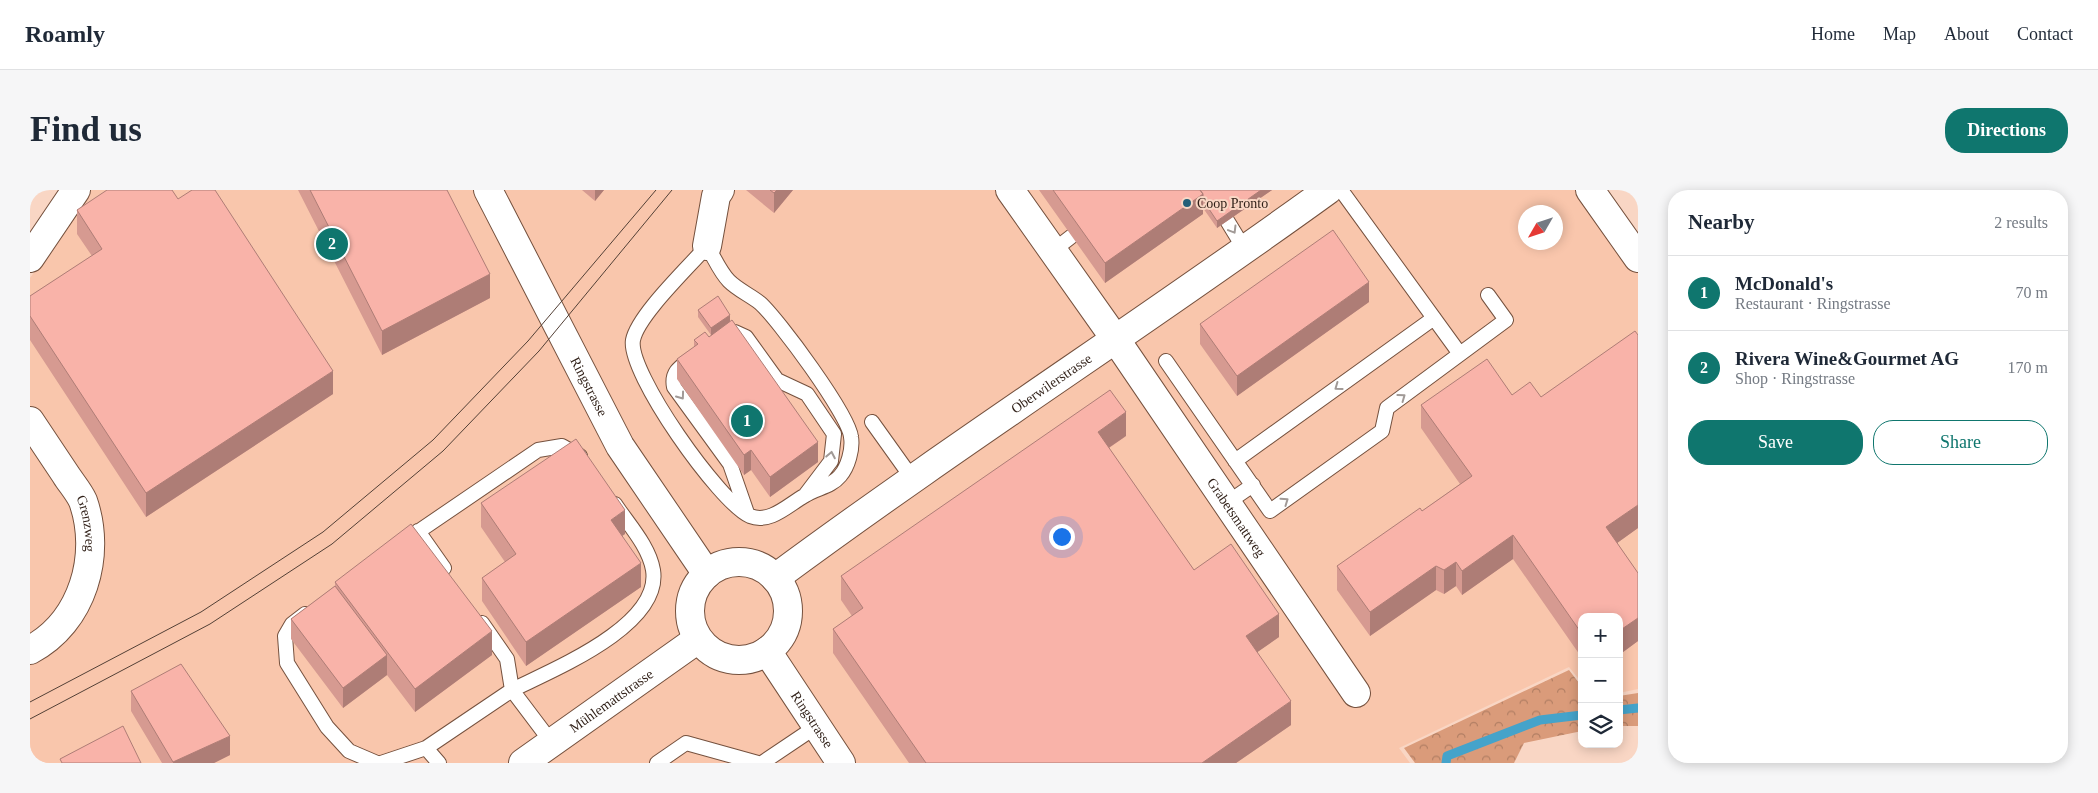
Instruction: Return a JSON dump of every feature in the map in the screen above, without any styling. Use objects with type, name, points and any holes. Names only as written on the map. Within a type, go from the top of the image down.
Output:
[{"type":"street","points":[[30,258],[76,190]]},
{"type":"street","name":"Ringstrasse","points":[[488,190],[620,446],[706,574]]},
{"type":"street","points":[[707,246],[716,196],[720,190]]},
{"type":"street","name":"Grabetsmattweg","points":[[1010,190],[1063,243],[1116,340],[1356,693]]},
{"type":"street","name":"Oberwilerstrasse","points":[[775,578],[912,478],[1116,340],[1328,190]]},
{"type":"street","points":[[1590,190],[1638,258]]},
{"type":"street","name":"Grenzweg","points":[[30,422],[82,500],[91,532],[89,566],[80,598],[59,627],[40,644],[30,650]]},
{"type":"street","points":[[741,562],[754,564],[775,578],[784,592],[788,608],[786,624],[779,640],[767,651],[743,660],[730,659],[707,648],[698,639],[692,626],[690,611],[692,597],[697,584],[706,574],[723,565],[741,562]]},
{"type":"street","name":"Mühlemattstrasse","points":[[523,763],[698,639]]},
{"type":"street","name":"Ringstrasse","points":[[767,651],[841,763]]},
{"type":"lane","points":[[1220,209],[1248,190]]},
{"type":"lane","points":[[1342,190],[1460,354]]},
{"type":"lane","points":[[1212,196],[1245,250]]},
{"type":"lane","points":[[716,340],[724,334],[735,332],[746,337],[777,380],[807,394],[834,434],[831,461],[805,495],[785,510],[773,515],[758,518],[748,515],[715,484],[660,409],[634,357],[633,341],[640,322],[707,246],[729,281],[760,303],[779,324],[840,410],[851,436],[848,462],[840,476],[826,487],[805,495]]},
{"type":"lane","points":[[1166,361],[1270,511],[1382,431],[1387,408],[1506,320],[1488,295]]},
{"type":"lane","points":[[1235,461],[1434,318]]},
{"type":"lane","points":[[700,352],[676,370],[672,379],[674,387],[730,464],[748,515]]},
{"type":"lane","points":[[872,422],[912,478]]},
{"type":"lane","points":[[394,548],[538,450],[562,446],[578,454],[588,467]]},
{"type":"lane","points":[[1227,503],[1253,485]]},
{"type":"lane","points":[[316,606],[292,624],[285,636],[287,663],[327,727],[349,751],[379,763],[426,748],[512,690],[586,654],[630,622],[650,599],[653,571],[643,546],[608,493]]},
{"type":"lane","points":[[418,531],[451,579]]},
{"type":"lane","points":[[474,611],[507,659],[512,690],[552,743]]},
{"type":"lane","points":[[762,763],[817,726]]},
{"type":"lane","points":[[657,763],[686,743],[758,763]]},
{"type":"lane","points":[[426,748],[439,763]]},
{"type":"shaded area","points":[[91,190],[1587,190],[1638,267],[1638,689],[1623,692],[1623,613],[1578,613],[1578,678],[1569,667],[1399,748],[1410,763],[30,763],[30,278]]},
{"type":"green space","points":[[1569,670],[1578,682],[1578,732],[1524,743],[1514,763],[1415,763],[1404,748]]},
{"type":"green space","points":[[1638,693],[1638,726],[1623,726],[1623,695]]},
{"type":"building","points":[[107,190],[172,190],[178,199],[192,190],[215,190],[333,371],[146,493],[30,316],[30,296],[102,249],[77,210]]},
{"type":"building","points":[[310,190],[447,190],[490,274],[382,331]]},
{"type":"building","points":[[1053,190],[1200,190],[1203,194],[1105,263]]},
{"type":"building","points":[[1200,190],[1261,190],[1217,221],[1203,200],[1203,194]]},
{"type":"building","points":[[1333,230],[1369,282],[1237,376],[1200,324]]},
{"type":"building","points":[[718,296],[730,315],[711,328],[698,310]]},
{"type":"building","points":[[732,320],[818,442],[770,477],[751,450],[744,455],[677,359],[698,344],[694,340],[705,332],[709,337]]},
{"type":"building","points":[[1635,331],[1638,335],[1638,505],[1606,527],[1638,573],[1638,618],[1623,628],[1623,613],[1578,613],[1578,628],[1513,535],[1462,571],[1456,562],[1444,570],[1436,566],[1370,612],[1337,566],[1420,508],[1422,511],[1472,476],[1421,405],[1487,359],[1512,395],[1530,382],[1541,397]]},
{"type":"building","points":[[1110,390],[1126,412],[1098,432],[1194,570],[1231,544],[1279,614],[1246,636],[1291,701],[1202,763],[926,763],[833,629],[863,608],[841,576]]},
{"type":"building","points":[[576,439],[625,510],[611,520],[641,563],[526,642],[482,578],[516,554],[481,503]]},
{"type":"building","points":[[411,524],[492,631],[415,689],[335,582]]},
{"type":"building","points":[[335,586],[387,655],[343,688],[291,619]]},
{"type":"building","points":[[181,664],[230,736],[173,762],[131,691]]},
{"type":"building","points":[[123,726],[141,763],[62,763],[60,759]]},
{"type":"waterway","points":[[1623,710],[1638,708]]},
{"type":"waterway","points":[[1446,763],[1447,756],[1540,720],[1578,715]]},
{"type":"tram line","points":[[30,702],[201,612],[323,532],[433,440],[528,341],[656,190]]},
{"type":"tram line","points":[[30,719],[210,624],[332,544],[443,451],[539,351],[672,190]]},
{"type":"place","name":"Coop Pronto","points":[[1187,203]]},
{"type":"place","name":"Rivera Wine&Gourmet AG","points":[[332,244]]},
{"type":"place","name":"McDonald's","points":[[747,421]]}]
